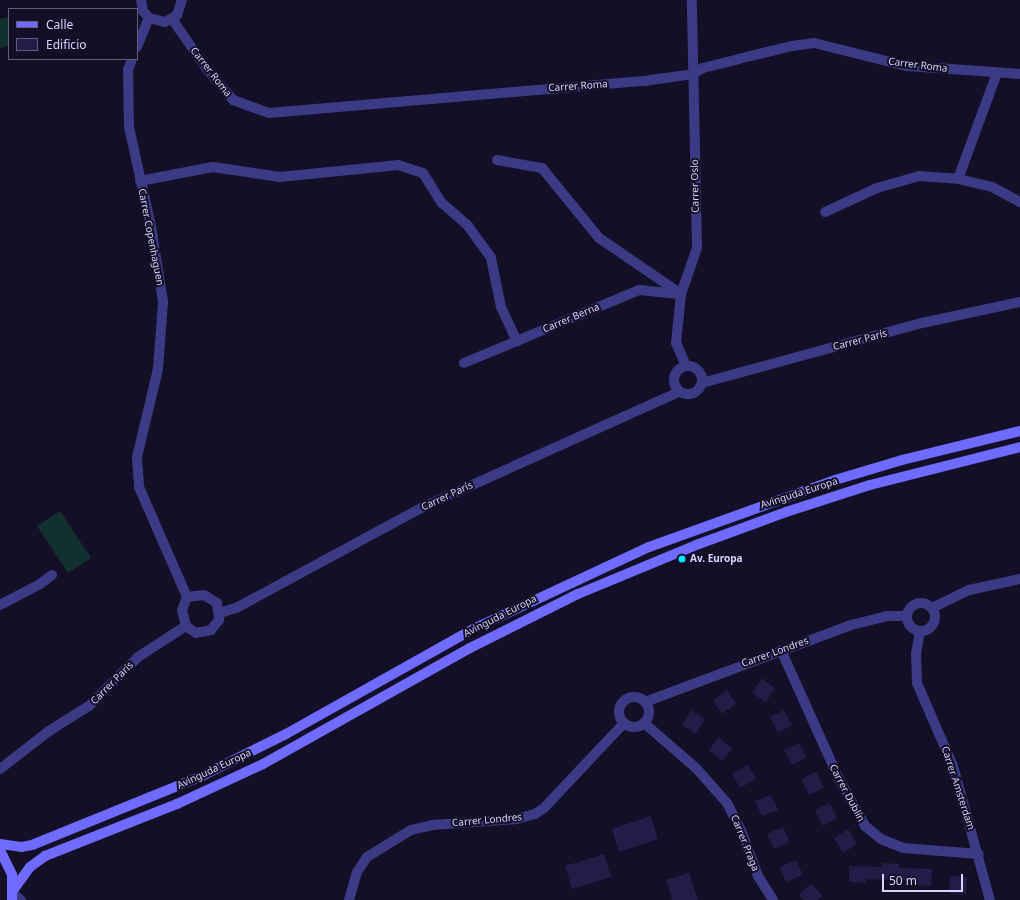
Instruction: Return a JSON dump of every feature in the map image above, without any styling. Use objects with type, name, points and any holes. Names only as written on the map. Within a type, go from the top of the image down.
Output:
[{"type":"main road","name":"Avinguda Europa","points":[[0,844],[21,847],[32,845],[202,776],[286,734],[496,618],[649,547],[769,502],[902,460],[1020,431]]},
{"type":"main road","name":"Avinguda Europa","points":[[15,896],[30,868],[45,856],[177,804],[274,759],[504,631],[578,594],[655,561],[786,512],[883,481],[1020,447]]},
{"type":"main road","points":[[496,618],[504,631]]},
{"type":"main road","points":[[0,850],[8,862],[15,896]]},
{"type":"street","points":[[141,0],[143,11],[149,18],[155,21],[172,19],[182,7],[182,0]]},
{"type":"street","name":"Carrer Oslo","points":[[686,366],[676,343],[681,294],[697,248],[692,0]]},
{"type":"street","points":[[138,45],[149,18]]},
{"type":"street","name":"Carrer Roma","points":[[172,19],[206,68],[233,100],[269,113],[644,81],[693,74],[738,59],[792,46],[814,43],[899,64],[1020,74]]},
{"type":"street","name":"Carrer Copenhaguen","points":[[132,60],[128,70],[129,127],[160,275],[163,302],[158,369],[137,457],[139,487],[187,597]]},
{"type":"street","points":[[958,179],[997,73]]},
{"type":"street","points":[[497,160],[542,168],[599,238],[681,294]]},
{"type":"street","points":[[140,181],[213,167],[280,176],[398,165],[423,173],[442,203],[468,226],[492,258],[501,307],[517,341]]},
{"type":"street","points":[[825,212],[877,188],[919,176],[958,179],[992,187],[1020,202]]},
{"type":"street","name":"Carrer Berna","points":[[464,363],[639,290],[681,294]]},
{"type":"street","name":"Carrer París","points":[[702,383],[922,323],[1020,302]]},
{"type":"street","points":[[686,366],[698,371],[702,383],[693,394],[679,392],[674,384],[675,374],[686,366]]},
{"type":"street","name":"Carrer París","points":[[220,613],[238,607],[423,507],[679,392]]},
{"type":"street","points":[[0,605],[40,584],[52,575]]},
{"type":"street","points":[[932,608],[969,590],[1020,579]]},
{"type":"street","points":[[204,595],[212,598],[220,613],[216,626],[211,630],[196,632],[186,626],[182,610],[187,597],[204,595]]},
{"type":"street","points":[[924,603],[932,608],[935,612],[935,622],[929,629],[920,631],[912,628],[907,616],[915,604],[924,603]]},
{"type":"street","name":"Carrer Londres","points":[[646,702],[781,650],[869,620],[907,616]]},
{"type":"street","name":"Carrer París","points":[[0,769],[49,730],[89,706],[138,657],[186,626]]},
{"type":"street","name":"Carrer Amsterdam","points":[[920,631],[916,658],[918,687],[946,748],[979,854],[990,900]]},
{"type":"street","name":"Carrer Dublín","points":[[781,650],[838,777],[865,826],[881,839],[903,848],[979,854]]},
{"type":"street","points":[[632,697],[646,702],[649,711],[644,723],[634,727],[624,723],[620,711],[624,702],[632,697]]},
{"type":"street","name":"Carrer Londres","points":[[349,900],[357,872],[367,857],[411,830],[432,825],[517,819],[535,814],[544,808],[624,723]]},
{"type":"street","name":"Carrer Praga","points":[[644,723],[696,768],[726,803],[741,830],[758,876],[773,900]]},
{"type":"green space","points":[[8,17],[8,45],[0,48],[0,19]]},
{"type":"green space","points":[[60,511],[91,558],[68,573],[37,526]]},
{"type":"building","points":[[762,678],[775,688],[766,702],[752,693]]},
{"type":"building","points":[[727,690],[736,704],[722,714],[713,700]]},
{"type":"building","points":[[691,710],[705,719],[696,734],[682,725]]},
{"type":"building","points":[[784,710],[792,725],[778,733],[770,717]]},
{"type":"building","points":[[718,737],[732,748],[723,761],[709,751]]},
{"type":"building","points":[[799,743],[807,758],[792,765],[784,750]]},
{"type":"building","points":[[748,765],[756,779],[740,788],[732,774]]},
{"type":"building","points":[[816,772],[824,788],[809,795],[801,779]]},
{"type":"building","points":[[771,795],[778,810],[762,816],[755,801]]},
{"type":"building","points":[[830,803],[837,818],[823,826],[815,810]]},
{"type":"building","points":[[651,816],[658,839],[619,852],[612,829]]},
{"type":"building","points":[[783,827],[790,842],[774,849],[767,834]]},
{"type":"building","points":[[848,829],[857,844],[843,853],[834,838]]},
{"type":"building","points":[[604,854],[611,877],[572,889],[565,866]]},
{"type":"building","points":[[796,860],[803,875],[786,882],[780,867]]},
{"type":"building","points":[[882,863],[899,864],[899,868],[932,869],[931,886],[914,885],[914,881],[866,879],[866,883],[849,882],[849,866],[882,867]]},
{"type":"building","points":[[689,873],[698,900],[672,900],[666,880]]},
{"type":"building","points":[[950,876],[967,877],[966,894],[949,893]]},
{"type":"building","points":[[811,883],[823,896],[818,900],[804,900],[799,895]]},
{"type":"place","name":"Av. Europa","points":[[682,559]]}]
